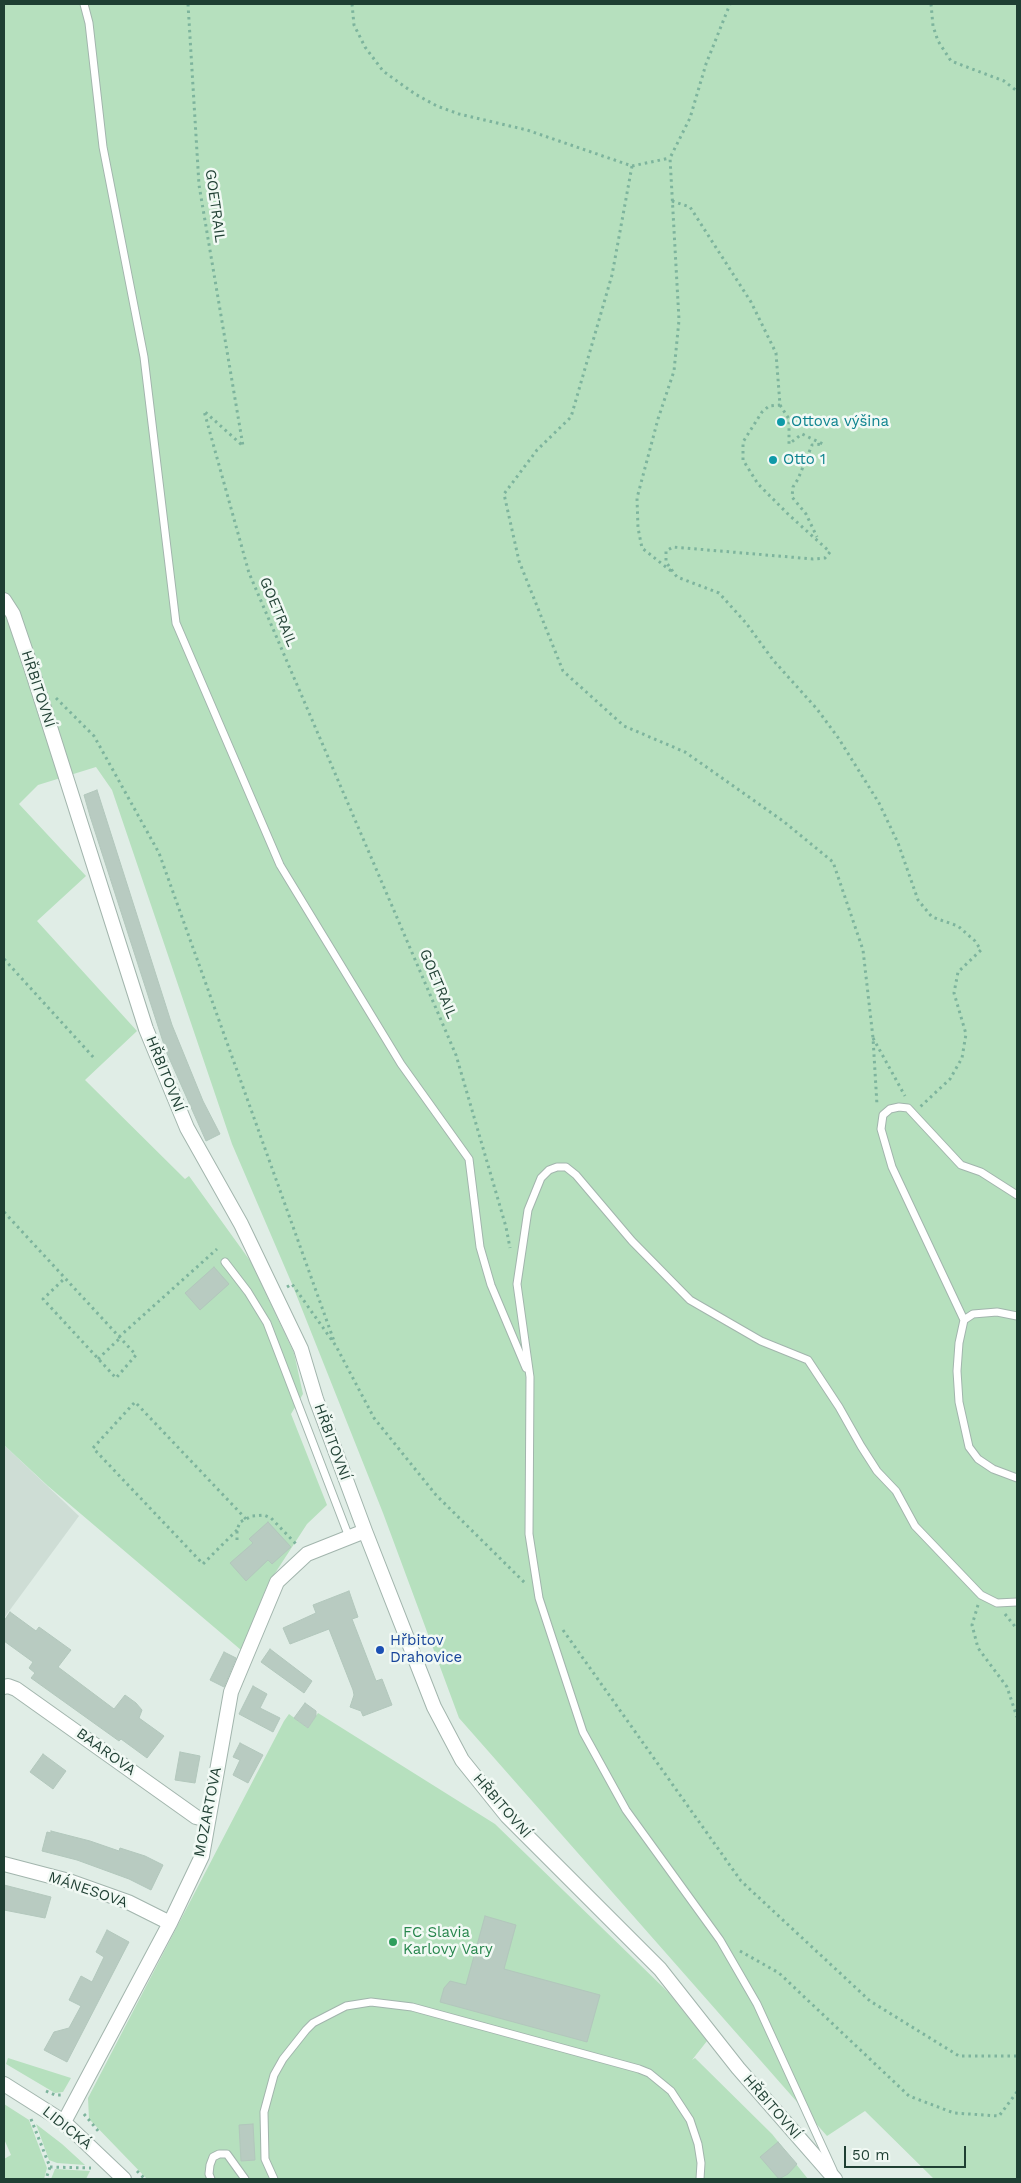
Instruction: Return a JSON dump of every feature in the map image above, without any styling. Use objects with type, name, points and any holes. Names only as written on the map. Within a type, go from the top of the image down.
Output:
[{"type":"street","name":"HŘBITOVNÍ","points":[[4,600],[13,614],[30,664],[146,1029],[187,1128],[240,1224],[300,1349],[316,1399],[365,1531],[434,1707],[462,1760],[507,1816],[660,1969],[738,2068],[836,2179]]},
{"type":"street","name":"MOZARTOVA","points":[[64,2122],[170,1923],[202,1856],[231,1692],[277,1582],[307,1554],[365,1531]]},
{"type":"street","name":"BAAROVA","points":[[4,1687],[8,1686],[16,1689],[196,1817],[208,1820]]},
{"type":"street","name":"MÁNESOVA","points":[[4,1864],[69,1881],[128,1902],[170,1923]]},
{"type":"street","name":"LIDICKÁ","points":[[4,2084],[64,2122],[124,2179]]},
{"type":"lane","points":[[84,4],[89,22],[103,147],[144,357],[176,623],[280,865],[401,1064],[469,1160],[480,1247],[491,1286],[530,1378]]},
{"type":"lane","points":[[1017,1195],[981,1172],[961,1164],[914,1113],[903,1107],[890,1109],[883,1115],[881,1129],[892,1167],[964,1320],[958,1343],[957,1371],[959,1402],[969,1447],[978,1460],[993,1469],[1017,1478]]},
{"type":"lane","points":[[836,2179],[757,2004],[720,1940],[626,1810],[582,1732],[540,1598],[529,1534],[530,1378],[517,1284],[528,1210],[541,1178],[549,1170],[557,1167],[566,1168],[576,1175],[632,1241],[690,1300],[761,1341],[808,1360],[839,1407],[873,1465],[896,1491],[915,1526],[981,1595],[997,1603],[1017,1602]]},
{"type":"lane","points":[[225,1262],[248,1292],[267,1323],[349,1537]]},
{"type":"lane","points":[[964,1320],[973,1314],[998,1312],[1017,1316]]},
{"type":"lane","points":[[274,2179],[265,2159],[264,2112],[274,2075],[283,2059],[313,2023],[346,2006],[371,2002],[412,2007],[649,2073],[671,2091],[690,2120],[698,2144],[701,2163],[700,2179]]},
{"type":"lane","points":[[212,2179],[209,2174],[210,2165],[213,2157],[219,2154],[227,2154],[246,2179]]},
{"type":"path","name":"GOETRAIL","points":[[188,4],[199,185],[243,446],[204,411],[249,574],[456,1055],[506,1226],[512,1255]]},
{"type":"path","points":[[352,4],[354,25],[365,47],[383,70],[415,94],[459,114],[527,130],[632,166],[670,158]]},
{"type":"path","points":[[730,4],[706,64],[690,118],[670,158],[680,320],[674,371],[658,419],[638,498],[638,528],[642,548],[677,576],[719,593],[746,623],[773,660],[817,709],[839,739],[879,803],[898,843],[918,900],[932,917],[958,926],[975,941],[981,950],[958,972],[954,993],[966,1034],[962,1058],[950,1079],[914,1113],[873,1038]]},
{"type":"path","points":[[931,4],[933,26],[938,41],[951,62],[1004,81],[1017,91]]},
{"type":"path","points":[[632,166],[612,275],[571,417],[537,450],[504,494],[519,561],[563,671],[624,726],[685,752],[783,821],[832,862],[864,950],[873,1038],[878,1117],[881,1129]]},
{"type":"path","points":[[672,200],[690,207],[751,302],[776,353],[780,405],[789,419],[789,444],[802,434],[823,444],[812,445],[793,487],[792,497],[806,514],[815,535],[830,552],[824,558],[813,559],[673,547],[666,551],[666,562],[677,576]]},
{"type":"path","points":[[780,405],[769,406],[762,412],[743,442],[743,460],[758,484],[789,515],[824,545]]},
{"type":"path","points":[[54,695],[94,736],[159,853],[336,1346]]},
{"type":"path","points":[[4,959],[96,1059]]},
{"type":"path","points":[[4,1212],[120,1337],[136,1355],[116,1378],[43,1299],[65,1278]]},
{"type":"path","points":[[98,1359],[217,1249]]},
{"type":"path","points":[[274,1293],[292,1284],[336,1346],[374,1418],[430,1487],[540,1598]]},
{"type":"path","points":[[237,1530],[203,1564],[93,1448],[135,1402],[246,1519]]},
{"type":"path","points":[[237,1540],[237,1530],[240,1522],[252,1516],[264,1515],[271,1518],[307,1554]]},
{"type":"path","points":[[981,1595],[972,1625],[978,1648],[1007,1687],[1017,1717]]},
{"type":"path","points":[[997,1603],[1017,1629]]},
{"type":"path","points":[[557,1622],[741,1881],[870,2001],[959,2056],[1017,2056]]},
{"type":"path","points":[[720,1940],[779,1973],[909,2096],[954,2113],[1000,2116],[1017,2092]]},
{"type":"path","points":[[40,2088],[61,2096],[67,2090]]},
{"type":"path","points":[[38,2122],[30,2117],[50,2167],[46,2179]]},
{"type":"path","points":[[84,2161],[97,2174]]},
{"type":"path","points":[[50,2167],[91,2168]]},
{"type":"shaded area","points":[[4,1445],[79,1516],[4,1618]]},
{"type":"green space","points":[[4,4],[1017,4],[1017,2179],[934,2179],[865,2111],[827,2136],[459,1718],[383,1513],[292,1284],[232,1144],[112,790],[96,767],[38,785],[19,804],[86,876],[37,921],[137,1031],[85,1080],[185,1179],[189,1176],[251,1262],[294,1353],[303,1394],[291,1414],[327,1505],[307,1524],[268,1584],[241,1650],[48,1486],[4,1445]]},
{"type":"green space","name":"FC Slavia Karlovy Vary","points":[[318,1713],[495,1824],[668,1992],[707,2041],[692,2060],[695,2058],[772,2134],[808,2179],[147,2179],[89,2119],[88,2098],[284,1721],[289,1714],[308,1728]]},
{"type":"green space","points":[[8,2058],[71,2078],[63,2092],[55,2093],[6,2064]]},
{"type":"green space","points":[[4,2104],[29,2120],[47,2168],[44,2179],[4,2179],[4,2159],[11,2155],[4,2139]]},
{"type":"green space","points":[[36,2124],[85,2165],[57,2163],[49,2160]]},
{"type":"green space","points":[[55,2169],[90,2171],[86,2179],[51,2179]]},
{"type":"building","points":[[97,790],[172,1025],[203,1101],[220,1134],[206,1141],[166,1051],[90,816],[84,795]]},
{"type":"building","points":[[214,1267],[229,1284],[200,1310],[185,1293]]},
{"type":"building","points":[[268,1522],[291,1547],[272,1564],[268,1560],[246,1581],[230,1563],[253,1543],[249,1539]]},
{"type":"building","points":[[349,1591],[358,1617],[352,1619],[376,1681],[382,1679],[392,1705],[363,1716],[361,1711],[350,1707],[354,1695],[353,1690],[329,1629],[290,1644],[283,1628],[316,1613],[313,1605]]},
{"type":"building","points":[[10,1612],[36,1631],[39,1627],[71,1650],[58,1667],[114,1709],[125,1695],[136,1703],[142,1710],[139,1718],[164,1736],[147,1758],[121,1739],[119,1741],[31,1678],[35,1673],[29,1668],[33,1662],[4,1641],[4,1621]]},
{"type":"building","points":[[270,1649],[312,1681],[304,1693],[261,1662]]},
{"type":"building","points":[[224,1652],[236,1658],[224,1687],[210,1680]]},
{"type":"building","points":[[253,1686],[267,1694],[260,1708],[280,1718],[273,1732],[239,1714]]},
{"type":"building","points":[[305,1703],[316,1711],[316,1716],[308,1728],[294,1718]]},
{"type":"building","points":[[240,1743],[263,1755],[248,1783],[233,1775],[240,1760],[233,1757]]},
{"type":"building","points":[[180,1752],[200,1756],[195,1783],[175,1780]]},
{"type":"building","points":[[43,1754],[66,1771],[53,1789],[30,1772]]},
{"type":"building","points":[[51,1831],[119,1851],[120,1848],[145,1856],[163,1865],[151,1890],[129,1879],[77,1860],[42,1851],[47,1832],[51,1833]]},
{"type":"building","points":[[4,1885],[51,1897],[45,1918],[4,1910]]},
{"type":"building","points":[[485,1916],[516,1925],[504,1969],[600,1995],[587,2042],[440,2002],[444,1988],[450,1981],[466,1985]]},
{"type":"building","points":[[107,1930],[129,1942],[67,2062],[44,2050],[54,2032],[69,2028],[81,2006],[69,2000],[81,1976],[92,1982],[104,1957],[96,1952]]},
{"type":"building","points":[[253,2124],[255,2160],[241,2161],[239,2125]]},
{"type":"building","points":[[778,2142],[797,2164],[788,2174],[779,2179],[760,2157]]},
{"type":"place","name":"Ottova výšina","points":[[781,422]]},
{"type":"place","name":"Otto 1","points":[[773,460]]},
{"type":"place","name":"Hřbitov Drahovice","points":[[380,1650]]},
{"type":"place","name":"FC Slavia Karlovy Vary","points":[[393,1942]]}]
